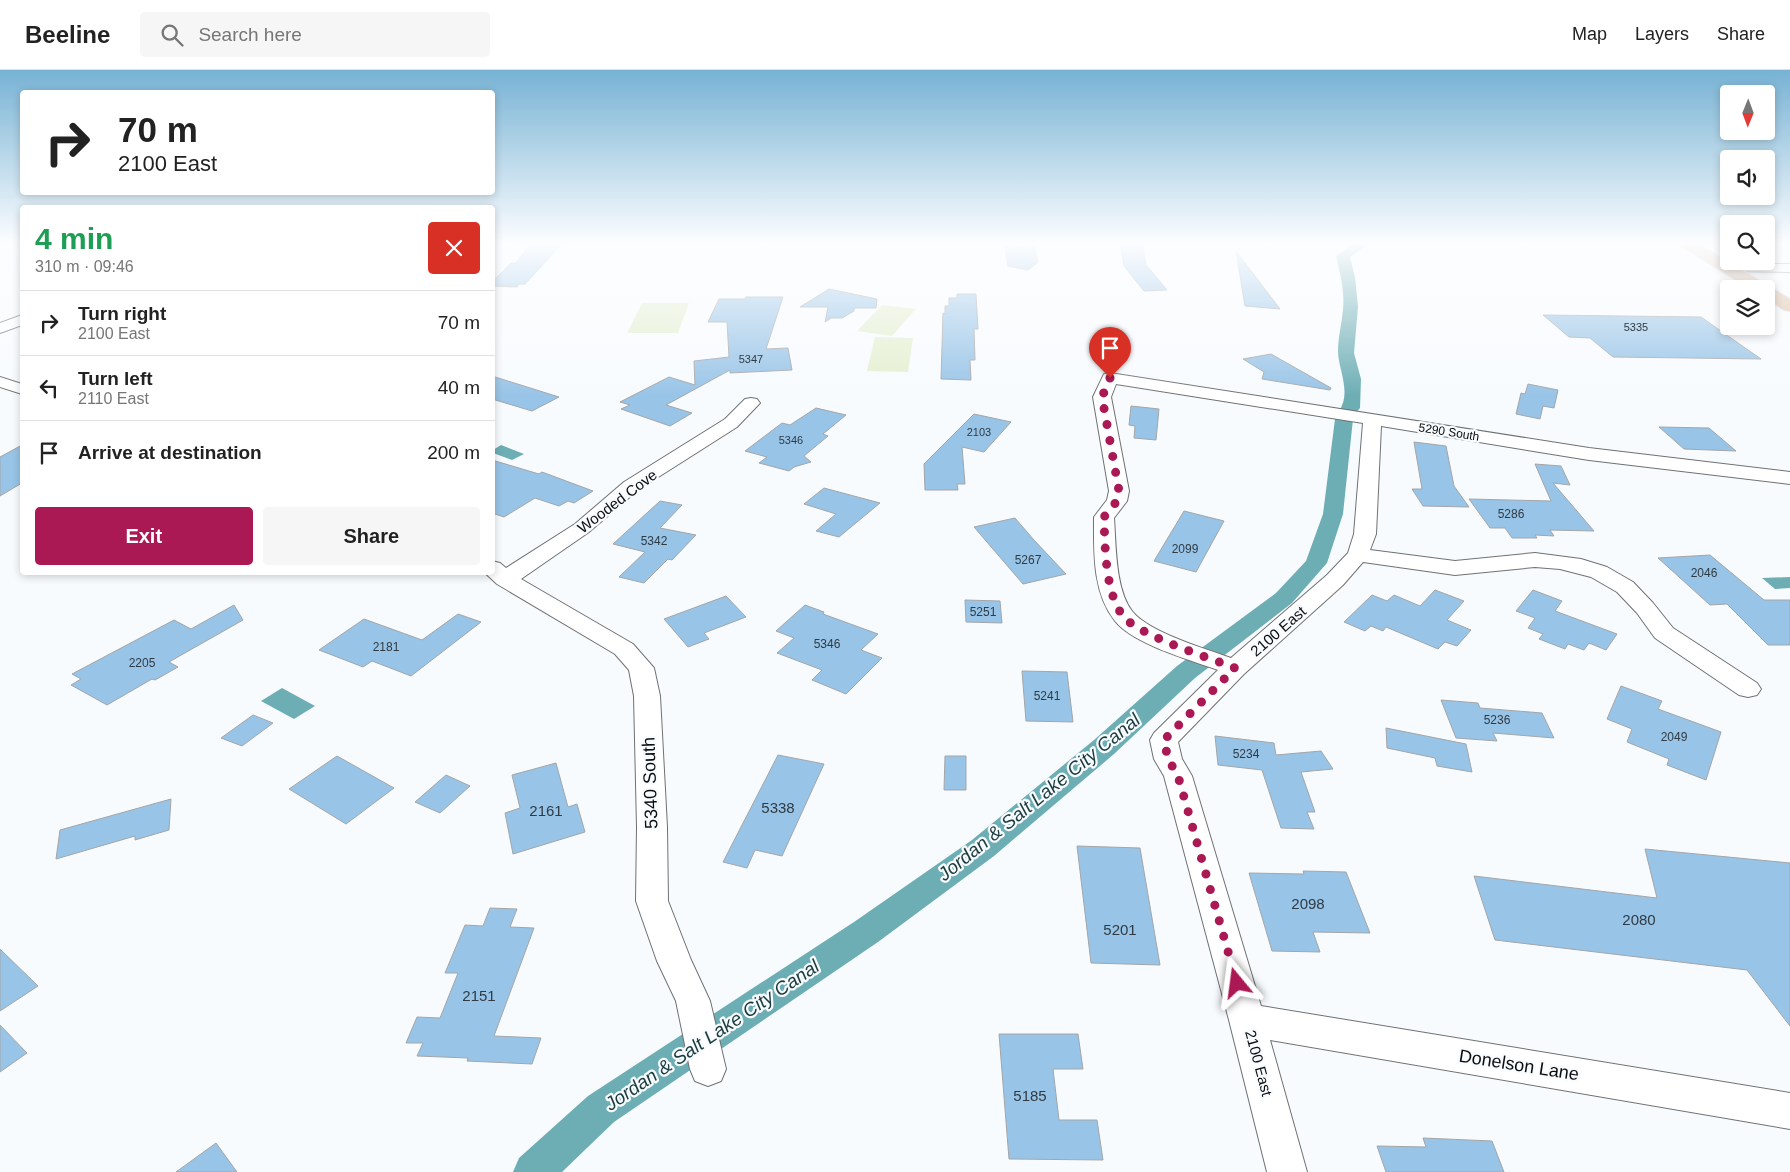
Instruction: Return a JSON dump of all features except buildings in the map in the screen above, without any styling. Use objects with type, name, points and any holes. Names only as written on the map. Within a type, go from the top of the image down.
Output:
[{"type":"main road","points":[[1775,297],[1790,306]]},
{"type":"street","points":[[0,328],[20,321]]},
{"type":"street","name":"5290 South","points":[[1227,665],[1145,633],[1124,618],[1113,597],[1105,552],[1104,517],[1117,501],[1119,491],[1102,397],[1110,378],[1626,459],[1790,478]]},
{"type":"street","points":[[0,382],[20,388]]},
{"type":"street","name":"Wooded Cove","points":[[499,574],[582,528],[631,486],[731,423],[751,404]]},
{"type":"street","name":"2100 East","points":[[1287,1172],[1248,1020],[1178,776],[1168,759],[1164,740],[1227,665],[1335,580],[1358,555],[1365,534],[1353,417]]},
{"type":"street","points":[[1358,555],[1455,568],[1535,560],[1581,566],[1606,575],[1625,587],[1664,632],[1748,689]]},
{"type":"street","name":"5340 South","points":[[499,574],[624,649],[641,668],[647,696],[652,826],[652,901],[667,945],[693,1001],[708,1069]]},
{"type":"street","name":"Donelson Lane","points":[[1248,1020],[1790,1111]]},
{"type":"green space","points":[[642,303],[689,303],[678,333],[627,333]]},
{"type":"green space","points":[[882,305],[916,309],[892,336],[857,331]]},
{"type":"green space","points":[[875,337],[913,338],[908,372],[867,371]]},
{"type":"water","points":[[501,445],[524,454],[512,460],[495,454],[495,449]]},
{"type":"water","points":[[1790,577],[1790,588],[1775,589],[1762,578]]},
{"type":"water","points":[[282,688],[315,706],[294,719],[261,701]]},
{"type":"waterway","name":"Jordan & Salt Lake City Canal","points":[[1348,411],[1351,408],[1353,379],[1346,353],[1351,307],[1350,293]]},
{"type":"waterway","name":"Jordan & Salt Lake City Canal","points":[[533,1172],[601,1109],[866,932],[983,848],[1104,747],[1186,672],[1284,598],[1316,563],[1333,514],[1344,419]]},
{"type":"route","points":[[1110,378],[1102,397],[1119,491],[1117,501],[1104,517],[1105,552],[1113,597],[1124,618],[1145,633],[1235,668],[1164,740],[1168,759],[1178,776],[1237,983]]}]
